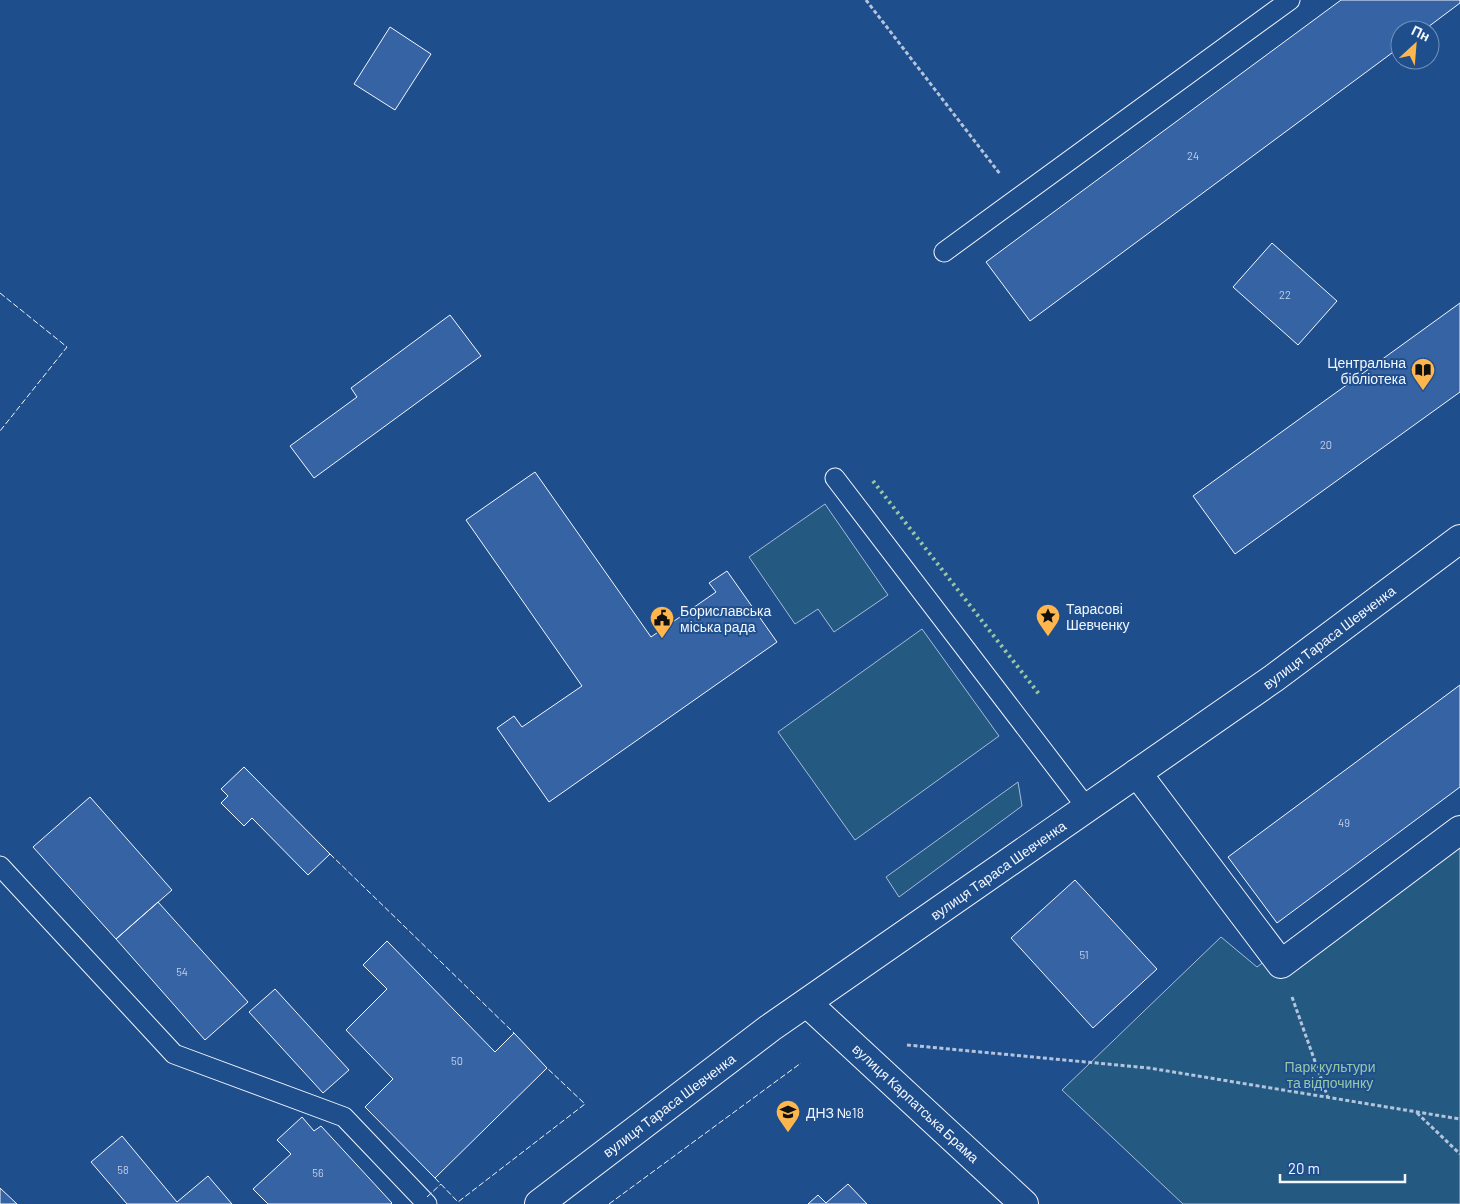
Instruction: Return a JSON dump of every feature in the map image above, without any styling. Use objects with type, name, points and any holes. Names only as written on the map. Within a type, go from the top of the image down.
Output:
[{"type":"main road","name":"вулиця Тараса Шевченка","points":[[539,1204],[770,1028],[1274,678],[1460,539]]},
{"type":"main road","points":[[1137,773],[1281,964],[1460,830]]},
{"type":"main road","name":"вулиця Карпатська Брама","points":[[807,1003],[1024,1204]]},
{"type":"lane","points":[[944,252],[1290,0]]},
{"type":"lane","points":[[835,478],[1087,808]]},
{"type":"lane","points":[[0,866],[174,1054],[344,1117],[427,1204]]},
{"type":"path","points":[[866,0],[1019,198]]},
{"type":"path","points":[[1281,964],[1328,1098]]},
{"type":"path","points":[[906,1045],[1149,1068],[1460,1119]]},
{"type":"path","points":[[1416,1112],[1460,1154]]},
{"type":"green space","points":[[825,504],[888,595],[834,632],[818,609],[795,624],[749,557]]},
{"type":"green space","points":[[922,629],[999,736],[855,840],[778,732]]},
{"type":"green space","points":[[1018,782],[1022,806],[899,897],[886,877]]},
{"type":"green space","name":"Парк культури та відпочинку","points":[[1460,815],[1460,1204],[1183,1204],[1062,1090],[1221,937],[1257,967]]},
{"type":"building","points":[[1341,0],[1460,0],[1460,3],[1437,20],[1390,20],[1390,54],[1030,321],[986,262]]},
{"type":"building","points":[[390,27],[431,54],[395,110],[354,84]]},
{"type":"building","points":[[1272,243],[1337,301],[1298,345],[1233,287]]},
{"type":"building","points":[[1460,303],[1460,392],[1235,554],[1193,496]]},
{"type":"building","points":[[450,315],[481,356],[314,478],[290,446],[357,397],[351,388]]},
{"type":"building","name":"Бориславська міська рада","points":[[535,472],[651,637],[716,592],[709,583],[727,571],[777,642],[549,802],[497,728],[514,716],[522,727],[582,686],[466,520]]},
{"type":"building","points":[[1460,685],[1460,787],[1277,923],[1228,857]]},
{"type":"building","points":[[244,767],[330,854],[308,875],[252,818],[244,826],[221,803],[228,796],[221,789]]},
{"type":"building","points":[[90,797],[172,890],[116,939],[33,847]]},
{"type":"building","points":[[1075,880],[1157,969],[1093,1028],[1011,938]]},
{"type":"building","points":[[158,902],[248,1002],[205,1040],[116,939]]},
{"type":"building","points":[[387,941],[495,1052],[514,1033],[547,1068],[435,1178],[365,1107],[393,1079],[346,1030],[387,989],[363,965]]},
{"type":"building","points":[[275,989],[349,1070],[323,1093],[249,1012]]},
{"type":"building","points":[[302,1117],[314,1131],[321,1126],[392,1203],[268,1204],[253,1189],[291,1154],[277,1140]]},
{"type":"building","points":[[122,1136],[177,1202],[208,1176],[232,1204],[127,1204],[91,1162]]},
{"type":"building","points":[[848,1184],[867,1204],[808,1204],[818,1195],[826,1203]]},
{"type":"building","points":[[0,1188],[17,1204],[0,1204]]},
{"type":"hedge","points":[[873,481],[1039,694]]},
{"type":"fence","points":[[0,293],[67,347],[0,431]]},
{"type":"fence","points":[[330,854],[514,1033]]},
{"type":"fence","points":[[609,1204],[801,1063]]},
{"type":"fence","points":[[435,1178],[458,1202],[585,1104],[547,1068]]},
{"type":"fence","points":[[427,1197],[441,1184]]},
{"type":"place","name":"Центральна бібліотека","points":[[1423,391]]},
{"type":"place","name":"Тарасові Шевченку","points":[[1048,637]]},
{"type":"place","name":"Бориславська міська рада","points":[[662,639]]},
{"type":"place","name":"ДНЗ №18","points":[[788,1133]]}]
